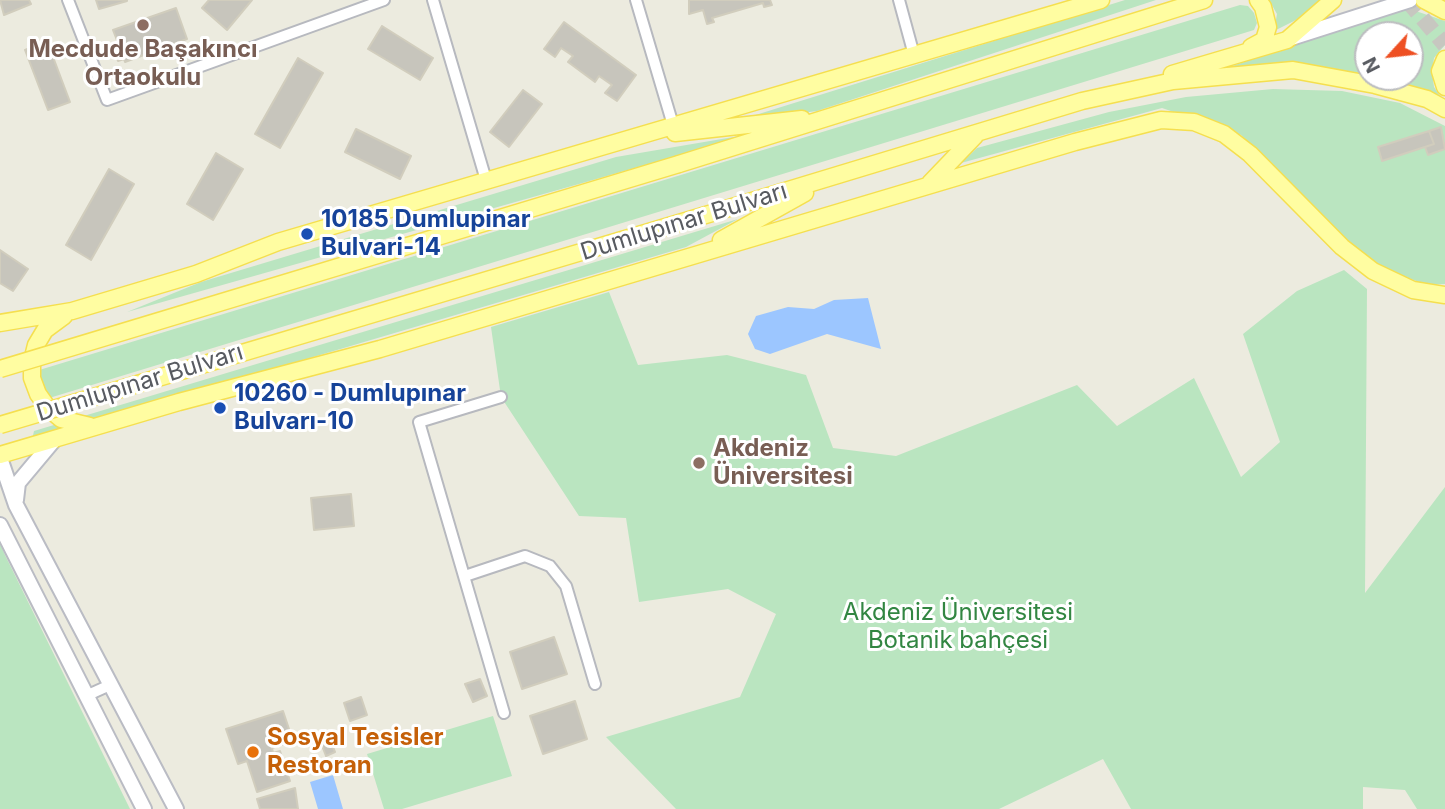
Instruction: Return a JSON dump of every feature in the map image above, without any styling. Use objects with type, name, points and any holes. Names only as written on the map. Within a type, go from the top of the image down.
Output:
[{"type":"main road","points":[[94,426],[61,419],[43,401],[32,378],[36,345],[57,319],[72,312],[196,274],[278,242],[1101,0]]},
{"type":"main road","points":[[1155,15],[1187,0]]},
{"type":"main road","points":[[0,369],[679,164],[1203,0]]},
{"type":"main road","points":[[1240,54],[1264,40],[1268,27],[1263,7],[1258,0]]},
{"type":"main road","points":[[1082,101],[1287,40],[1332,0]]},
{"type":"main road","points":[[1424,0],[1445,11]]},
{"type":"main road","points":[[1445,60],[1440,71],[1445,87]]},
{"type":"main road","name":"Dumlupınar Bulvarı","points":[[0,425],[976,135],[1082,101],[1172,81],[1293,71],[1375,85],[1427,99],[1445,109]]},
{"type":"main road","points":[[631,138],[841,114]]},
{"type":"main road","points":[[0,456],[94,426],[380,349],[929,185],[1161,120],[1194,122],[1224,134],[1250,154],[1342,247],[1373,271],[1413,290],[1445,295]]},
{"type":"main road","points":[[929,185],[976,135]]},
{"type":"main road","points":[[695,255],[833,177]]},
{"type":"main road","points":[[0,323],[72,312]]},
{"type":"street","points":[[68,0],[107,100],[384,0]]},
{"type":"street","points":[[433,0],[486,180]]},
{"type":"street","points":[[636,0],[673,125]]},
{"type":"street","points":[[899,0],[914,54]]},
{"type":"street","points":[[1287,40],[1410,0]]},
{"type":"street","points":[[501,397],[419,422],[504,713]]},
{"type":"street","points":[[16,505],[18,483],[43,449],[59,436]]},
{"type":"street","points":[[0,456],[16,505],[176,809]]},
{"type":"street","points":[[0,525],[144,809]]},
{"type":"street","points":[[465,576],[525,556],[550,566],[566,586],[595,684]]},
{"type":"street","points":[[88,695],[110,685]]},
{"type":"green space","points":[[1125,0],[1156,0],[817,111],[733,122]]},
{"type":"green space","points":[[1269,0],[1320,0],[1296,20],[1274,31],[1277,14]]},
{"type":"green space","points":[[1240,5],[1248,6],[1254,13],[1257,23],[1254,30],[46,399],[36,371]]},
{"type":"green space","points":[[1407,8],[1445,21],[1445,45],[1434,58],[1432,72],[1434,87],[1442,99],[1423,91],[1424,21],[1368,21]]},
{"type":"green space","points":[[1354,26],[1354,76],[1220,70]]},
{"type":"green space","points":[[1273,89],[1342,91],[1400,103],[1445,126],[1445,284],[1427,285],[1387,270],[1348,243],[1241,135],[1162,108],[961,163],[977,148],[1109,112],[1186,97]]},
{"type":"green space","points":[[757,133],[127,312],[201,282],[616,157]]},
{"type":"green space","points":[[738,219],[686,247],[32,440],[34,431]]},
{"type":"green space","name":"Akdeniz Üniversitesi Botanik bahçesi","points":[[1344,270],[1367,289],[1365,593],[1445,487],[1445,809],[1417,809],[1405,790],[1363,787],[1363,809],[1131,809],[1103,759],[999,809],[676,809],[606,737],[740,697],[776,614],[728,589],[639,602],[626,518],[579,516],[501,397],[491,327],[609,292],[638,365],[727,355],[806,375],[833,448],[896,456],[1077,385],[1117,426],[1194,378],[1241,477],[1280,442],[1243,334],[1297,291]]},
{"type":"green space","points":[[0,544],[5,555],[130,809],[0,809]]},
{"type":"green space","points":[[493,716],[512,776],[402,809],[384,809],[367,754]]},
{"type":"water","points":[[868,298],[881,349],[827,334],[770,354],[755,349],[748,334],[756,316],[788,307],[814,309],[834,300]]},
{"type":"water","points":[[333,775],[343,809],[318,809],[310,782]]},
{"type":"building","points":[[0,0],[29,0],[31,4],[4,15]]},
{"type":"building","points":[[96,0],[127,0],[127,1],[99,9]]},
{"type":"building","points":[[209,0],[252,0],[227,30],[202,8]]},
{"type":"building","points":[[689,0],[770,0],[772,5],[764,7],[763,3],[712,18],[714,22],[707,24],[703,10],[689,14]]},
{"type":"building","points":[[176,8],[187,39],[125,62],[124,59],[118,61],[112,45],[118,43],[113,30]]},
{"type":"building","points":[[564,22],[636,75],[617,101],[605,93],[612,85],[599,76],[595,82],[568,62],[573,56],[561,48],[555,57],[544,49]]},
{"type":"building","points":[[382,26],[433,58],[420,80],[368,49]]},
{"type":"building","points":[[47,41],[70,102],[48,110],[25,50]]},
{"type":"building","points":[[298,58],[323,73],[280,148],[255,134]]},
{"type":"building","points":[[523,90],[542,104],[509,147],[490,132]]},
{"type":"building","points":[[1441,127],[1445,149],[1428,155],[1425,147],[1434,144],[1429,131]]},
{"type":"building","points":[[356,129],[411,156],[400,179],[345,152]]},
{"type":"building","points":[[1429,131],[1434,144],[1382,161],[1378,147]]},
{"type":"building","points":[[216,153],[243,169],[213,220],[187,204]]},
{"type":"building","points":[[109,169],[134,184],[91,260],[66,245]]},
{"type":"building","points":[[0,250],[28,269],[13,291],[0,283]]},
{"type":"building","points":[[351,494],[354,526],[314,530],[311,498]]},
{"type":"building","points":[[554,637],[567,674],[522,689],[510,652]]},
{"type":"building","points":[[480,679],[487,696],[473,702],[465,684]]},
{"type":"building","points":[[361,697],[367,715],[350,721],[344,703]]},
{"type":"building","points":[[575,701],[587,739],[543,754],[530,716]]},
{"type":"building","name":"Sosyal Tesisler Restoran","points":[[283,711],[293,741],[272,748],[273,753],[280,751],[290,781],[257,792],[247,761],[238,764],[226,729]]},
{"type":"building","points":[[328,735],[335,752],[326,756],[319,738]]},
{"type":"building","points":[[295,788],[298,809],[260,809],[257,799]]},
{"type":"tunnel","points":[[1407,0],[1445,45]]},
{"type":"place","name":"Mecdude Başakıncı Ortaokulu","points":[[143,25]]},
{"type":"place","name":"10185 Dumlupinar Bulvari-14","points":[[307,234]]},
{"type":"place","name":"10260 - Dumlupınar Bulvarı-10","points":[[220,408]]},
{"type":"place","name":"Akdeniz Üniversitesi","points":[[699,463]]},
{"type":"place","name":"Sosyal Tesisler Restoran","points":[[253,752]]}]
